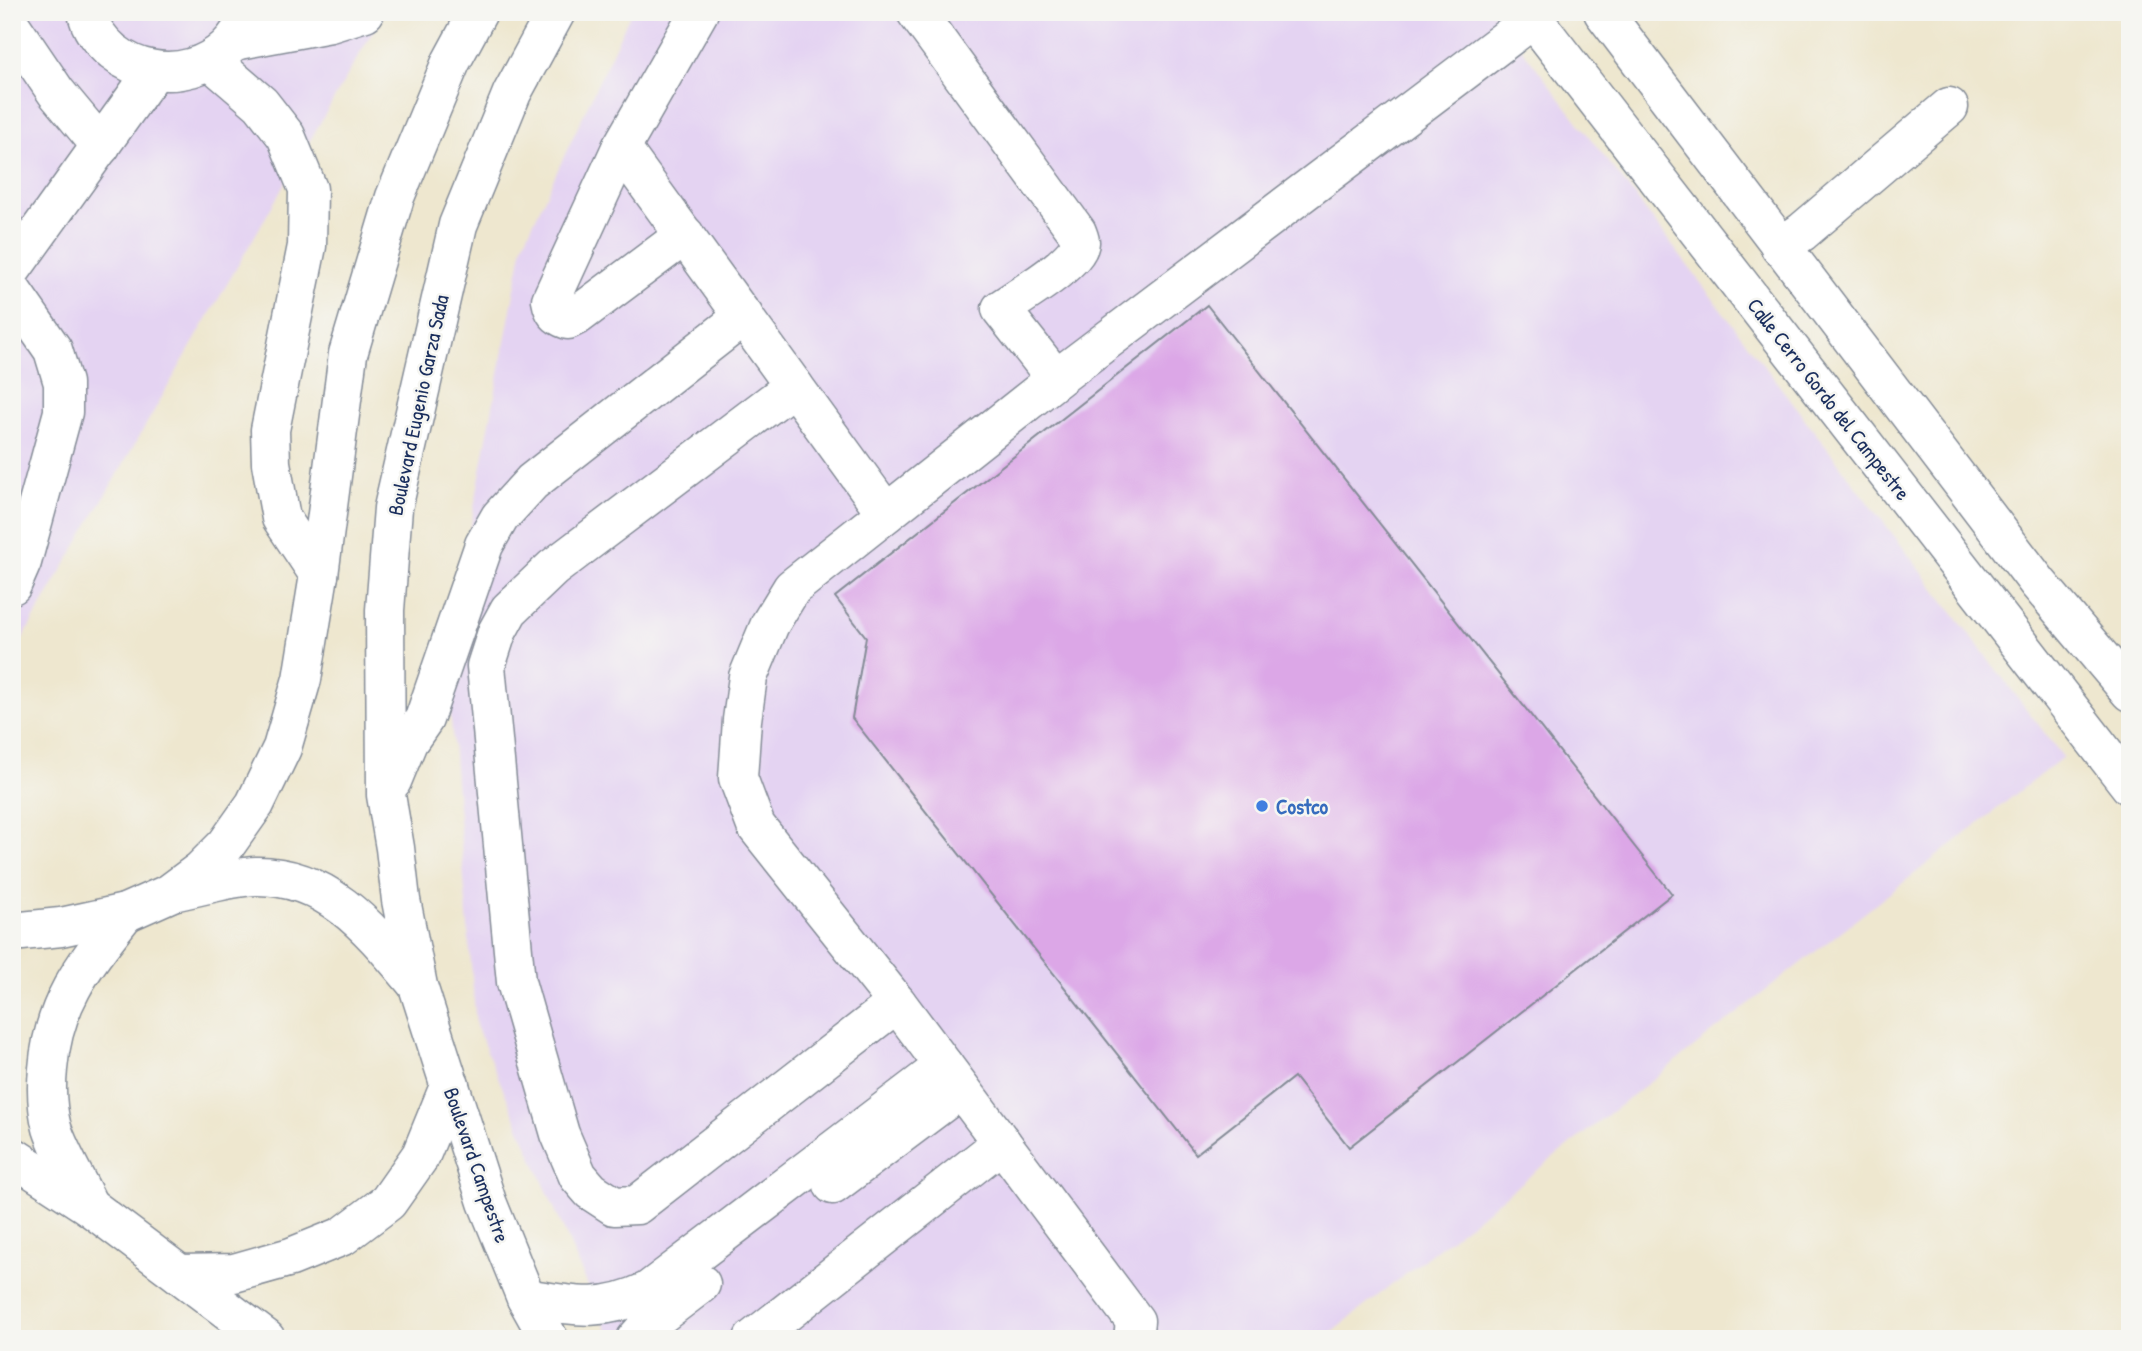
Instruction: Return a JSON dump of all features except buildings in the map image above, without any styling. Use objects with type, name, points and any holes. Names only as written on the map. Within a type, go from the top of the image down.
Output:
[{"type":"street","points":[[86,12],[103,43],[126,62],[154,71],[184,71],[231,38],[330,23],[365,12]]},
{"type":"street","points":[[12,932],[61,927],[125,913],[170,892],[201,870],[226,845],[255,804],[282,748],[302,679],[319,575],[348,354],[395,197],[451,62],[478,12]]},
{"type":"street","name":"Boulevard Eugenio Garza Sada","points":[[418,986],[401,900],[386,794],[385,610],[393,508],[457,225],[512,93],[556,12]]},
{"type":"street","points":[[685,234],[578,315],[568,320],[558,317],[553,311],[551,300],[621,148],[699,12]]},
{"type":"street","points":[[916,12],[1077,232],[1080,242],[1075,254],[1064,265],[1001,309],[1056,379]]},
{"type":"street","points":[[1603,12],[2038,583],[2130,692]]},
{"type":"street","points":[[1133,1339],[1135,1321],[897,1003],[756,826],[738,778],[748,677],[770,624],[792,588],[1056,379],[1530,16]]},
{"type":"street","name":"Calle Cerro Gordo del Campestre","points":[[1530,16],[2130,786]]},
{"type":"street","points":[[12,27],[56,92],[101,146]]},
{"type":"street","points":[[231,38],[261,104],[286,136],[308,189],[307,246],[270,430],[271,463],[281,519],[319,575]]},
{"type":"street","points":[[12,269],[154,71]]},
{"type":"street","points":[[1780,247],[1802,232],[1949,107]]},
{"type":"street","points":[[621,148],[886,513]]},
{"type":"street","points":[[12,291],[53,350],[63,383],[63,412],[22,562],[12,585]]},
{"type":"street","points":[[386,794],[408,741],[424,719],[484,545],[500,516],[532,482],[744,316]]},
{"type":"street","points":[[794,386],[553,568],[509,610],[497,632],[486,666],[516,982],[560,1134],[578,1176],[591,1191],[614,1206],[637,1205],[897,1003]]},
{"type":"street","points":[[2092,737],[2130,708]]},
{"type":"street","points":[[170,892],[253,876],[286,877],[318,890],[349,911],[374,932],[418,986]]},
{"type":"street","points":[[89,1206],[52,1128],[46,1089],[50,1041],[64,1000],[84,965],[125,913]]},
{"type":"street","name":"Boulevard Campestre","points":[[418,986],[486,1202],[526,1298],[549,1339]]},
{"type":"street","points":[[526,1298],[573,1306],[610,1306],[648,1292],[953,1077]]},
{"type":"street","points":[[636,1339],[651,1322],[953,1077]]},
{"type":"street","points":[[180,1274],[234,1273],[291,1257],[343,1236],[388,1202],[421,1155],[450,1084]]},
{"type":"street","points":[[753,1339],[1002,1143]]},
{"type":"street","points":[[12,1156],[89,1206],[266,1339]]},
{"type":"shaded area","points":[[12,12],[384,12],[12,657]]},
{"type":"shaded area","points":[[631,12],[1494,12],[2063,757],[1323,1339],[614,1339],[606,1328],[476,1026],[446,658],[523,245]]},
{"type":"place","name":"Costco","points":[[1262,806]]}]
